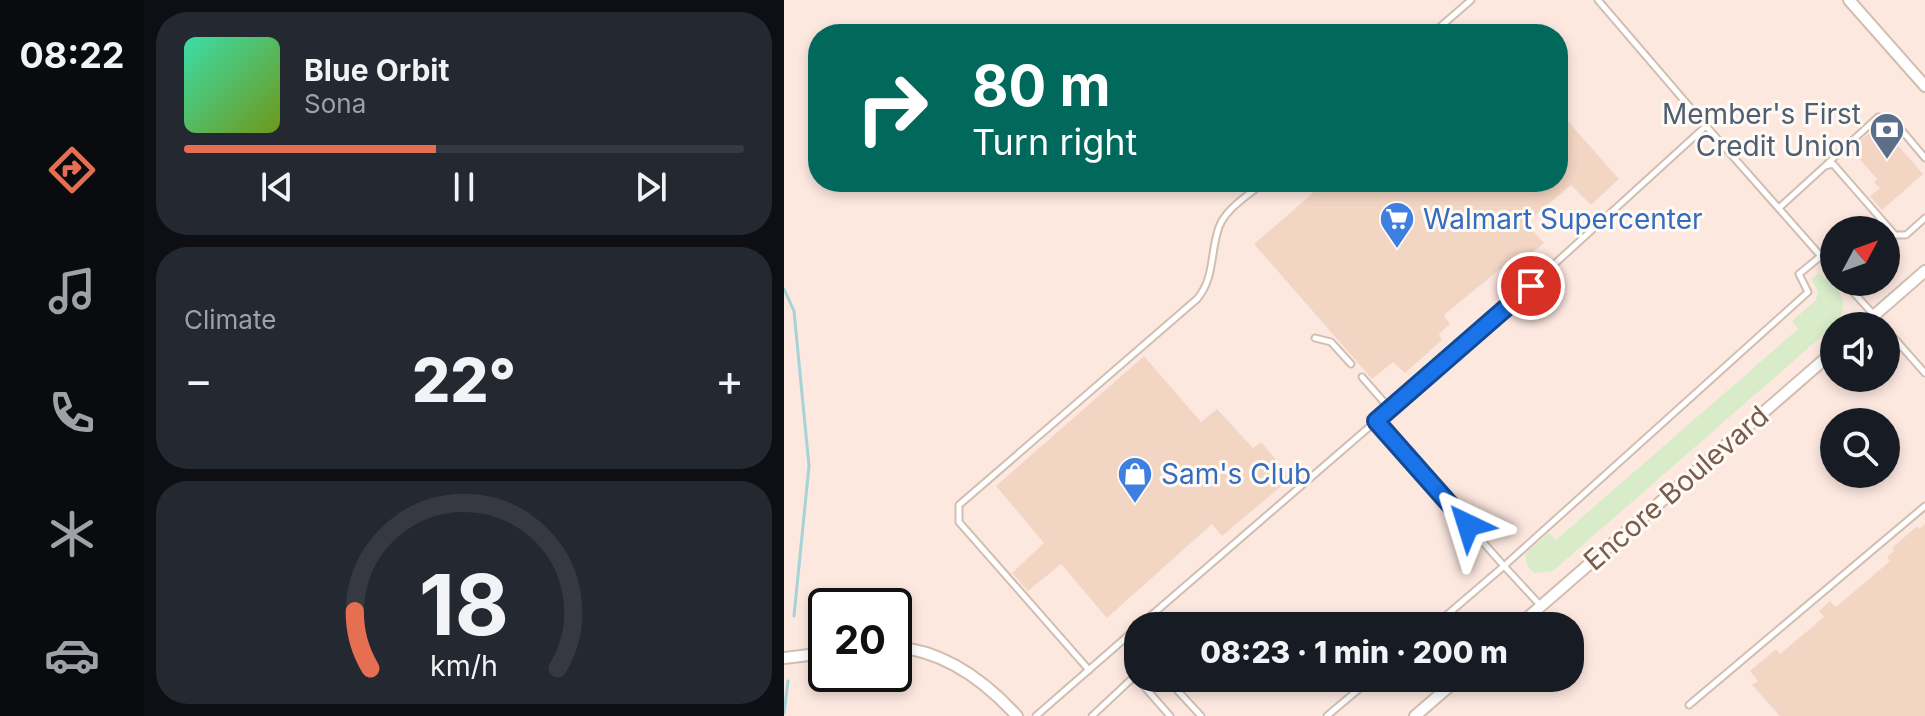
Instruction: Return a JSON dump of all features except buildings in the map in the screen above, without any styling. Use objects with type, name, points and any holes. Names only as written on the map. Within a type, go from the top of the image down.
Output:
[{"type":"street","points":[[1849,0],[1925,86]]},
{"type":"street","points":[[1877,312],[1925,271]]},
{"type":"street","name":"Encore Boulevard","points":[[1534,612],[1820,363]]},
{"type":"street","points":[[912,651],[956,666],[986,685],[1017,716]]},
{"type":"street","points":[[784,658],[808,655]]},
{"type":"street","points":[[1415,716],[1443,692]]},
{"type":"lane","points":[[1443,24],[1471,0]]},
{"type":"lane","points":[[1598,0],[1820,255]]},
{"type":"lane","points":[[1779,208],[1878,117],[1893,120],[1925,158]]},
{"type":"lane","points":[[1154,612],[1488,325],[1706,126]]},
{"type":"lane","points":[[1825,166],[1833,164],[1895,235],[1906,235],[1925,218]]},
{"type":"lane","points":[[1089,670],[959,522],[959,505],[1197,299],[1206,288],[1219,226],[1225,216],[1253,192]]},
{"type":"lane","points":[[1450,612],[1808,292],[1799,274],[1820,257]]},
{"type":"lane","points":[[1857,296],[1871,312]]},
{"type":"lane","points":[[1315,338],[1331,342],[1351,364]]},
{"type":"lane","points":[[1900,344],[1925,373]]},
{"type":"lane","points":[[1362,377],[1390,409]]},
{"type":"lane","points":[[1376,421],[1541,606]]},
{"type":"lane","points":[[1689,705],[1925,506]]},
{"type":"lane","points":[[1036,716],[1124,639]]},
{"type":"lane","points":[[1092,716],[1124,686]]},
{"type":"lane","points":[[1150,692],[1170,716]]},
{"type":"lane","points":[[1179,692],[1201,716]]},
{"type":"lane","points":[[1327,716],[1355,692]]},
{"type":"shaded area","points":[[784,0],[1925,0],[1925,716],[784,716]]},
{"type":"green space","points":[[1819,273],[1820,296],[1841,296],[1843,304],[1842,312],[1820,312],[1820,338],[1553,571],[1535,573],[1530,569],[1526,553],[1549,533],[1556,540],[1798,329],[1792,321],[1816,300],[1818,291],[1811,279]]},
{"type":"waterway","points":[[784,289],[794,311],[809,466],[794,616]]},
{"type":"waterway","points":[[784,713],[788,681]]},
{"type":"place","name":"Member's First Credit Union","points":[[1887,161]]},
{"type":"place","name":"Walmart Supercenter","points":[[1397,250]]},
{"type":"place","name":"Sam's Club","points":[[1135,505]]},
{"type":"route","points":[[1468,525],[1376,421],[1531,286]]}]
